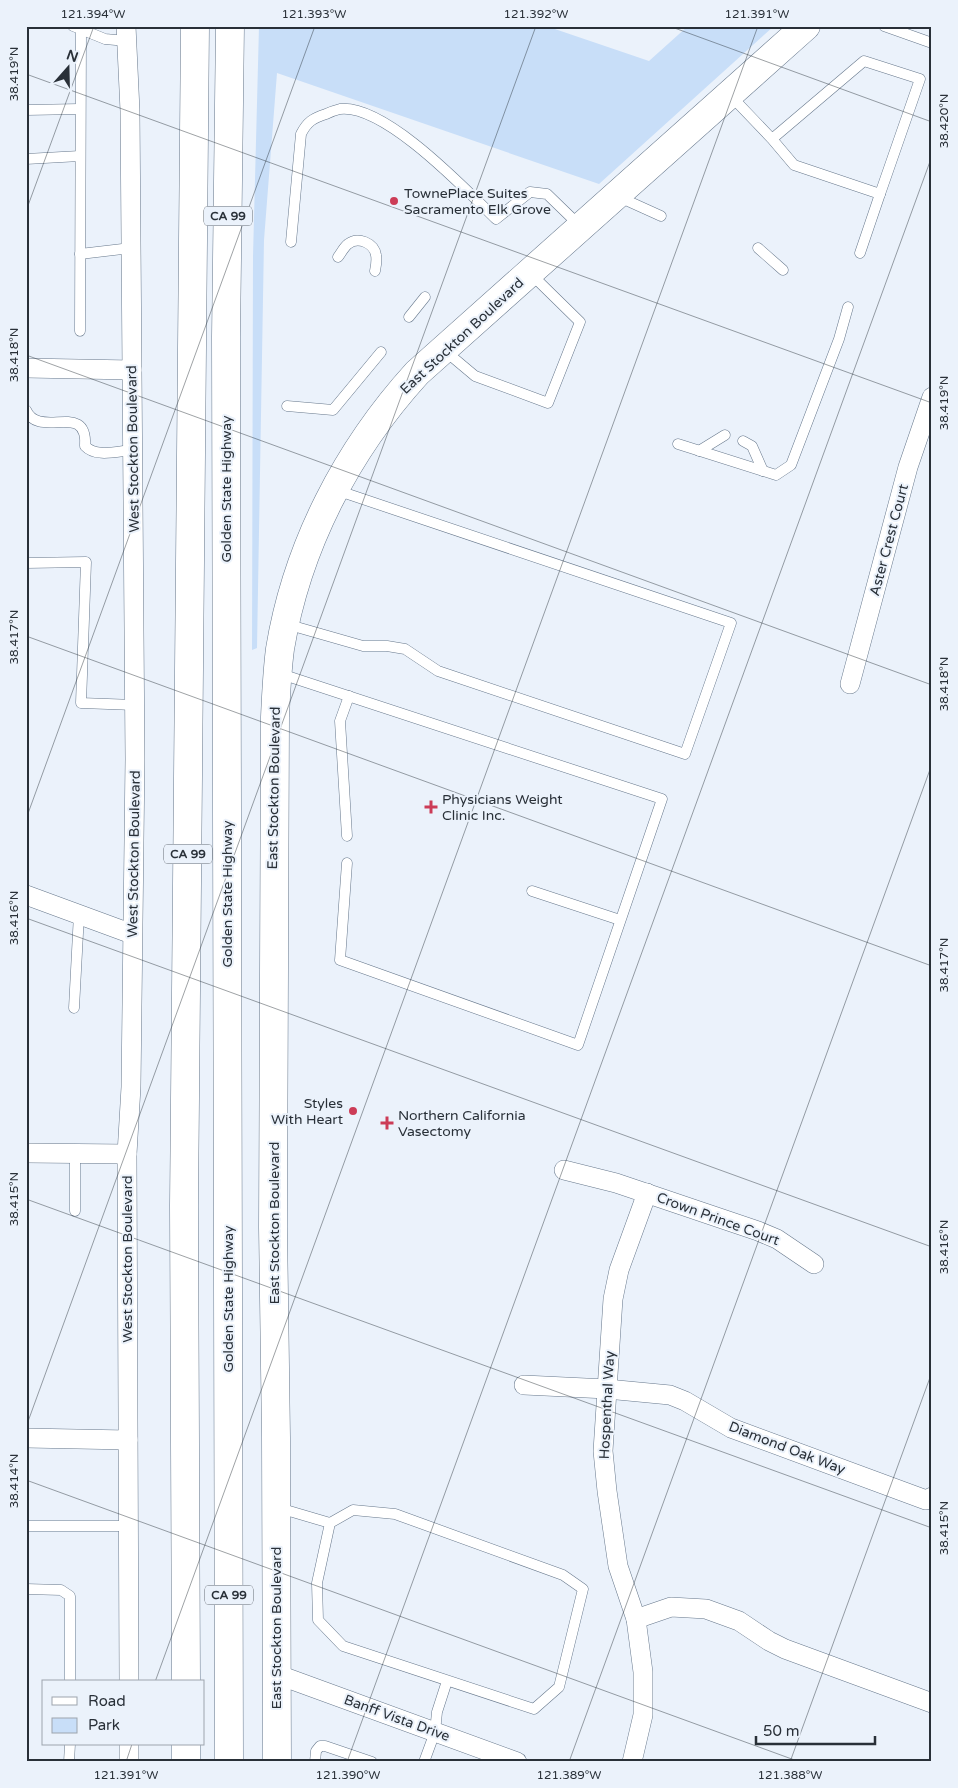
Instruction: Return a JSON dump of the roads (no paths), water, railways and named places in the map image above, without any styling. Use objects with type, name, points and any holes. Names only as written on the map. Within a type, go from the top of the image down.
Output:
[{"type":"main road","name":"CA 99","points":[[186,1680],[184,1206],[195,26]]},
{"type":"main road","name":"Golden State Highway","points":[[229,1762],[226,367],[230,26]]},
{"type":"main road","points":[[229,94],[242,51],[244,26]]},
{"type":"main road","name":"East Stockton Boulevard","points":[[276,1762],[273,1227],[274,717],[277,673],[285,624],[294,586],[306,550],[335,490],[367,436],[386,409],[416,374],[582,228],[806,26]]},
{"type":"main road","points":[[186,1746],[186,1762]]},
{"type":"street","name":"West Stockton Boulevard","points":[[126,34],[130,111],[135,705],[130,1087],[127,1154],[129,1680]]},
{"type":"street","points":[[26,368],[132,370]]},
{"type":"street","name":"Aster Crest Court","points":[[850,684],[908,467],[932,397]]},
{"type":"street","points":[[26,895],[132,934]]},
{"type":"street","points":[[26,1152],[127,1154]]},
{"type":"street","points":[[564,1170],[647,1193]]},
{"type":"street","name":"Crown Prince Court","points":[[647,1193],[778,1239],[814,1264]]},
{"type":"street","name":"Hospenthal Way","points":[[632,1762],[643,1708],[643,1672],[636,1618],[618,1566],[603,1451],[613,1299],[619,1270],[647,1193]]},
{"type":"street","name":"Diamond Oak Way","points":[[524,1385],[607,1389],[670,1395],[685,1401],[731,1428],[926,1500],[932,1497]]},
{"type":"street","points":[[26,1438],[128,1440]]},
{"type":"street","points":[[636,1618],[672,1607],[706,1609],[739,1621],[785,1649],[932,1703]]},
{"type":"street","name":"Banff Vista Drive","points":[[276,1674],[517,1762]]},
{"type":"street","points":[[129,1746],[129,1762]]},
{"type":"lane","points":[[884,26],[932,43]]},
{"type":"lane","points":[[80,331],[80,109],[77,28],[106,39],[126,34]]},
{"type":"lane","points":[[772,139],[864,61],[920,79],[860,254]]},
{"type":"lane","points":[[730,95],[794,165],[880,194]]},
{"type":"lane","points":[[26,110],[80,109]]},
{"type":"lane","points":[[291,242],[301,134],[307,122],[318,116],[341,109],[374,117],[396,128],[496,219],[530,192],[547,194],[582,228]]},
{"type":"lane","points":[[26,158],[80,156]]},
{"type":"lane","points":[[617,196],[661,216]]},
{"type":"lane","points":[[338,257],[347,245],[354,241],[363,242],[373,248],[376,254],[375,271]]},
{"type":"lane","points":[[80,254],[131,248]]},
{"type":"lane","points":[[758,248],[783,270]]},
{"type":"lane","points":[[444,349],[475,376],[548,403],[580,322],[530,273]]},
{"type":"lane","points":[[409,317],[425,297]]},
{"type":"lane","points":[[678,444],[776,475],[791,465],[839,339],[848,307]]},
{"type":"lane","points":[[287,406],[333,410],[380,352]]},
{"type":"lane","points":[[26,410],[28,415],[36,420],[78,424],[83,428],[86,435],[85,446],[96,453],[133,450]]},
{"type":"lane","points":[[699,451],[725,435]]},
{"type":"lane","points":[[742,441],[752,446],[763,471]]},
{"type":"lane","points":[[285,624],[363,646],[405,648],[438,671],[685,754],[731,623],[335,490]]},
{"type":"lane","points":[[26,563],[86,562],[81,703],[135,705]]},
{"type":"lane","points":[[277,673],[662,799],[578,1044],[340,960],[347,863]]},
{"type":"lane","points":[[347,836],[340,720],[348,696]]},
{"type":"lane","points":[[532,891],[620,920]]},
{"type":"lane","points":[[74,1008],[79,914]]},
{"type":"lane","points":[[74,1211],[75,1153]]},
{"type":"lane","points":[[276,1507],[330,1523],[353,1510],[395,1514],[563,1575],[583,1589],[559,1687],[534,1709],[343,1646],[318,1620],[316,1583],[330,1523]]},
{"type":"lane","points":[[26,1526],[129,1526]]},
{"type":"lane","points":[[26,1589],[61,1590],[70,1596],[70,1680]]},
{"type":"lane","points":[[424,1762],[435,1732],[437,1712],[447,1681]]},
{"type":"lane","points":[[69,1762],[70,1746]]},
{"type":"lane","points":[[315,1762],[316,1751],[320,1746],[325,1746],[372,1762]]},
{"type":"place","name":"TownePlace Suites Sacramento Elk Grove","points":[[394,201]]},
{"type":"place","name":"Physicians Weight Clinic Inc.","points":[[431,807]]},
{"type":"place","name":"Styles With Heart","points":[[353,1111]]},
{"type":"place","name":"Northern California Vasectomy","points":[[387,1123]]}]
